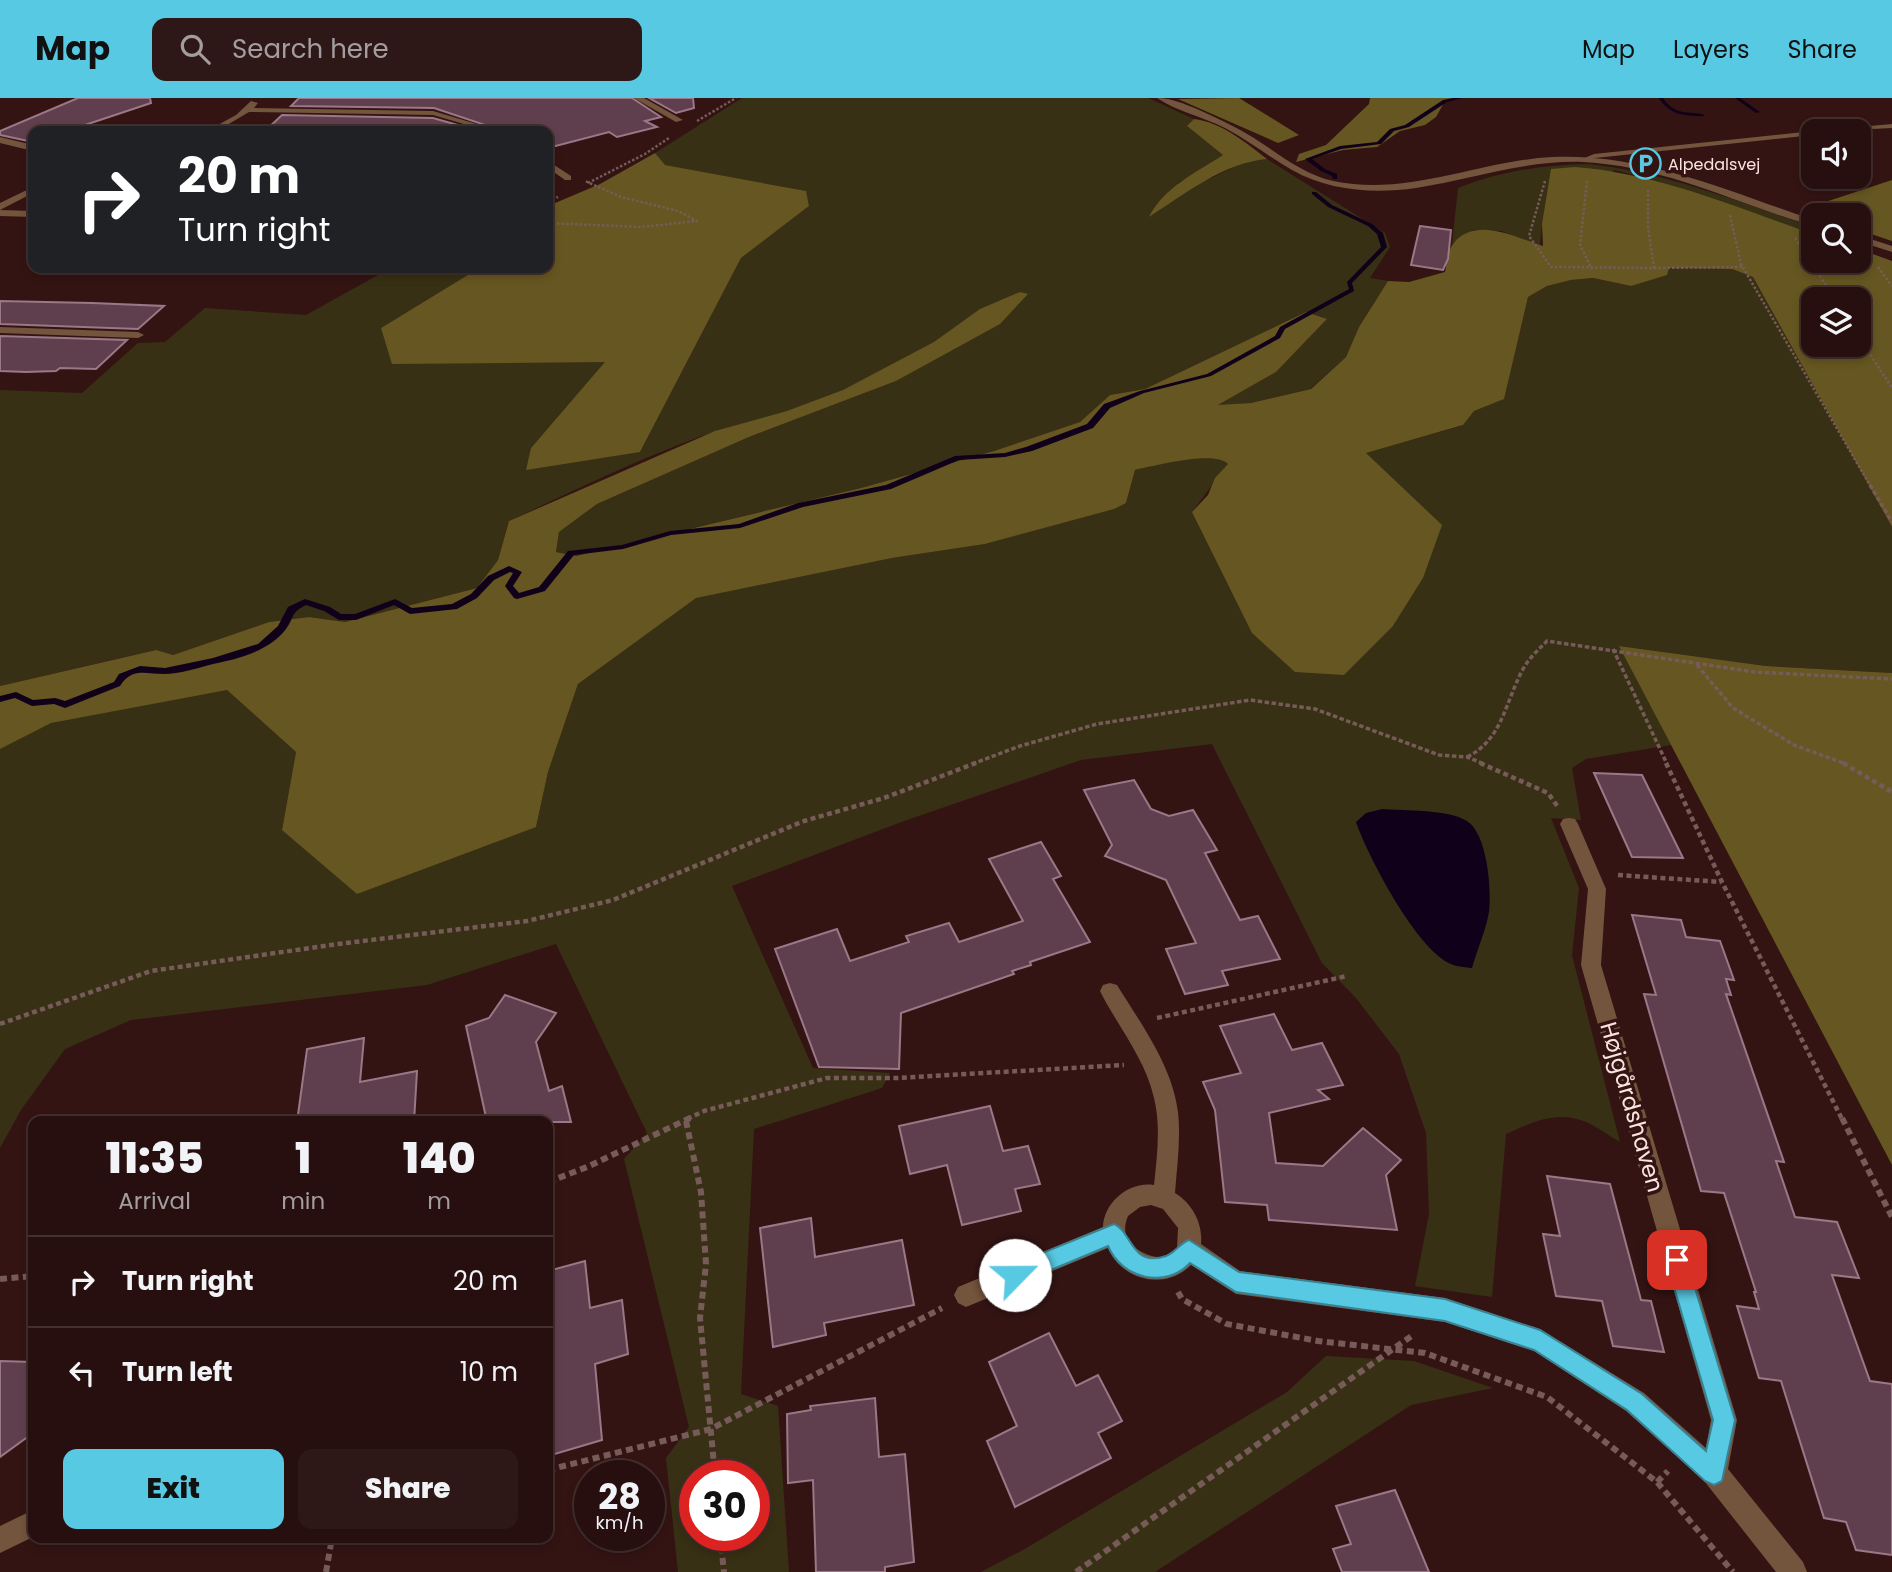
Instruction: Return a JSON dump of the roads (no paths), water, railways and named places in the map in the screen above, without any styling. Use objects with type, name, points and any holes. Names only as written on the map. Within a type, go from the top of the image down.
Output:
[{"type":"street","points":[[222,126],[260,98]]},
{"type":"street","points":[[638,98],[679,120]]},
{"type":"street","points":[[1161,98],[1220,122],[1303,173],[1331,183],[1402,188],[1431,185],[1521,164],[1586,159],[1662,174],[1801,219]]},
{"type":"street","points":[[247,110],[433,113],[478,126]]},
{"type":"street","points":[[0,141],[28,147]]},
{"type":"street","points":[[553,168],[568,178]]},
{"type":"street","points":[[0,207],[28,193]]},
{"type":"street","points":[[0,213],[28,214]]},
{"type":"street","points":[[1871,242],[1892,249]]},
{"type":"street","points":[[0,330],[138,335]]},
{"type":"street","name":"Højgårdshaven","points":[[1569,824],[1597,890],[1591,965],[1724,1420],[1714,1473]]},
{"type":"street","points":[[1110,991],[1153,1063],[1165,1100],[1167,1122],[1164,1197]]},
{"type":"street","points":[[1138,1195],[1164,1197],[1185,1214],[1192,1238],[1183,1259],[1165,1268],[1152,1269],[1127,1257],[1119,1247],[1114,1234],[1114,1221],[1118,1209],[1138,1195]]},
{"type":"street","points":[[966,1295],[1114,1234]]},
{"type":"street","points":[[1189,1250],[1236,1282],[1445,1310],[1540,1341],[1634,1402],[1714,1473],[1793,1572]]},
{"type":"street","points":[[0,1540],[28,1526]]},
{"type":"lane","points":[[1871,128],[1892,126]]},
{"type":"lane","points":[[1586,159],[1652,148],[1801,134]]},
{"type":"waterway","points":[[1335,178],[1335,175],[1308,159],[1340,148],[1379,143],[1392,130],[1407,126],[1445,101],[1460,98]]},
{"type":"waterway","points":[[1661,98],[1673,111],[1703,115]]},
{"type":"waterway","points":[[1737,98],[1758,112]]},
{"type":"waterway","points":[[0,699],[16,695],[32,703],[55,701],[65,705],[117,684],[122,676],[143,668],[165,671],[214,661],[261,646],[282,628],[291,609],[305,602],[327,609],[339,617],[356,617],[395,602],[410,611],[454,607],[474,596],[491,578],[509,569],[518,572],[509,586],[517,596],[542,589],[571,553],[623,547],[670,533],[740,526],[801,505],[888,487],[958,458],[1005,455],[1090,426],[1107,406],[1142,392],[1209,375],[1278,337],[1282,328],[1352,290],[1349,283],[1384,247],[1380,233],[1370,225],[1330,206],[1314,193]]},
{"type":"place","name":"Alpedalsvej","points":[[1645,164]]}]
